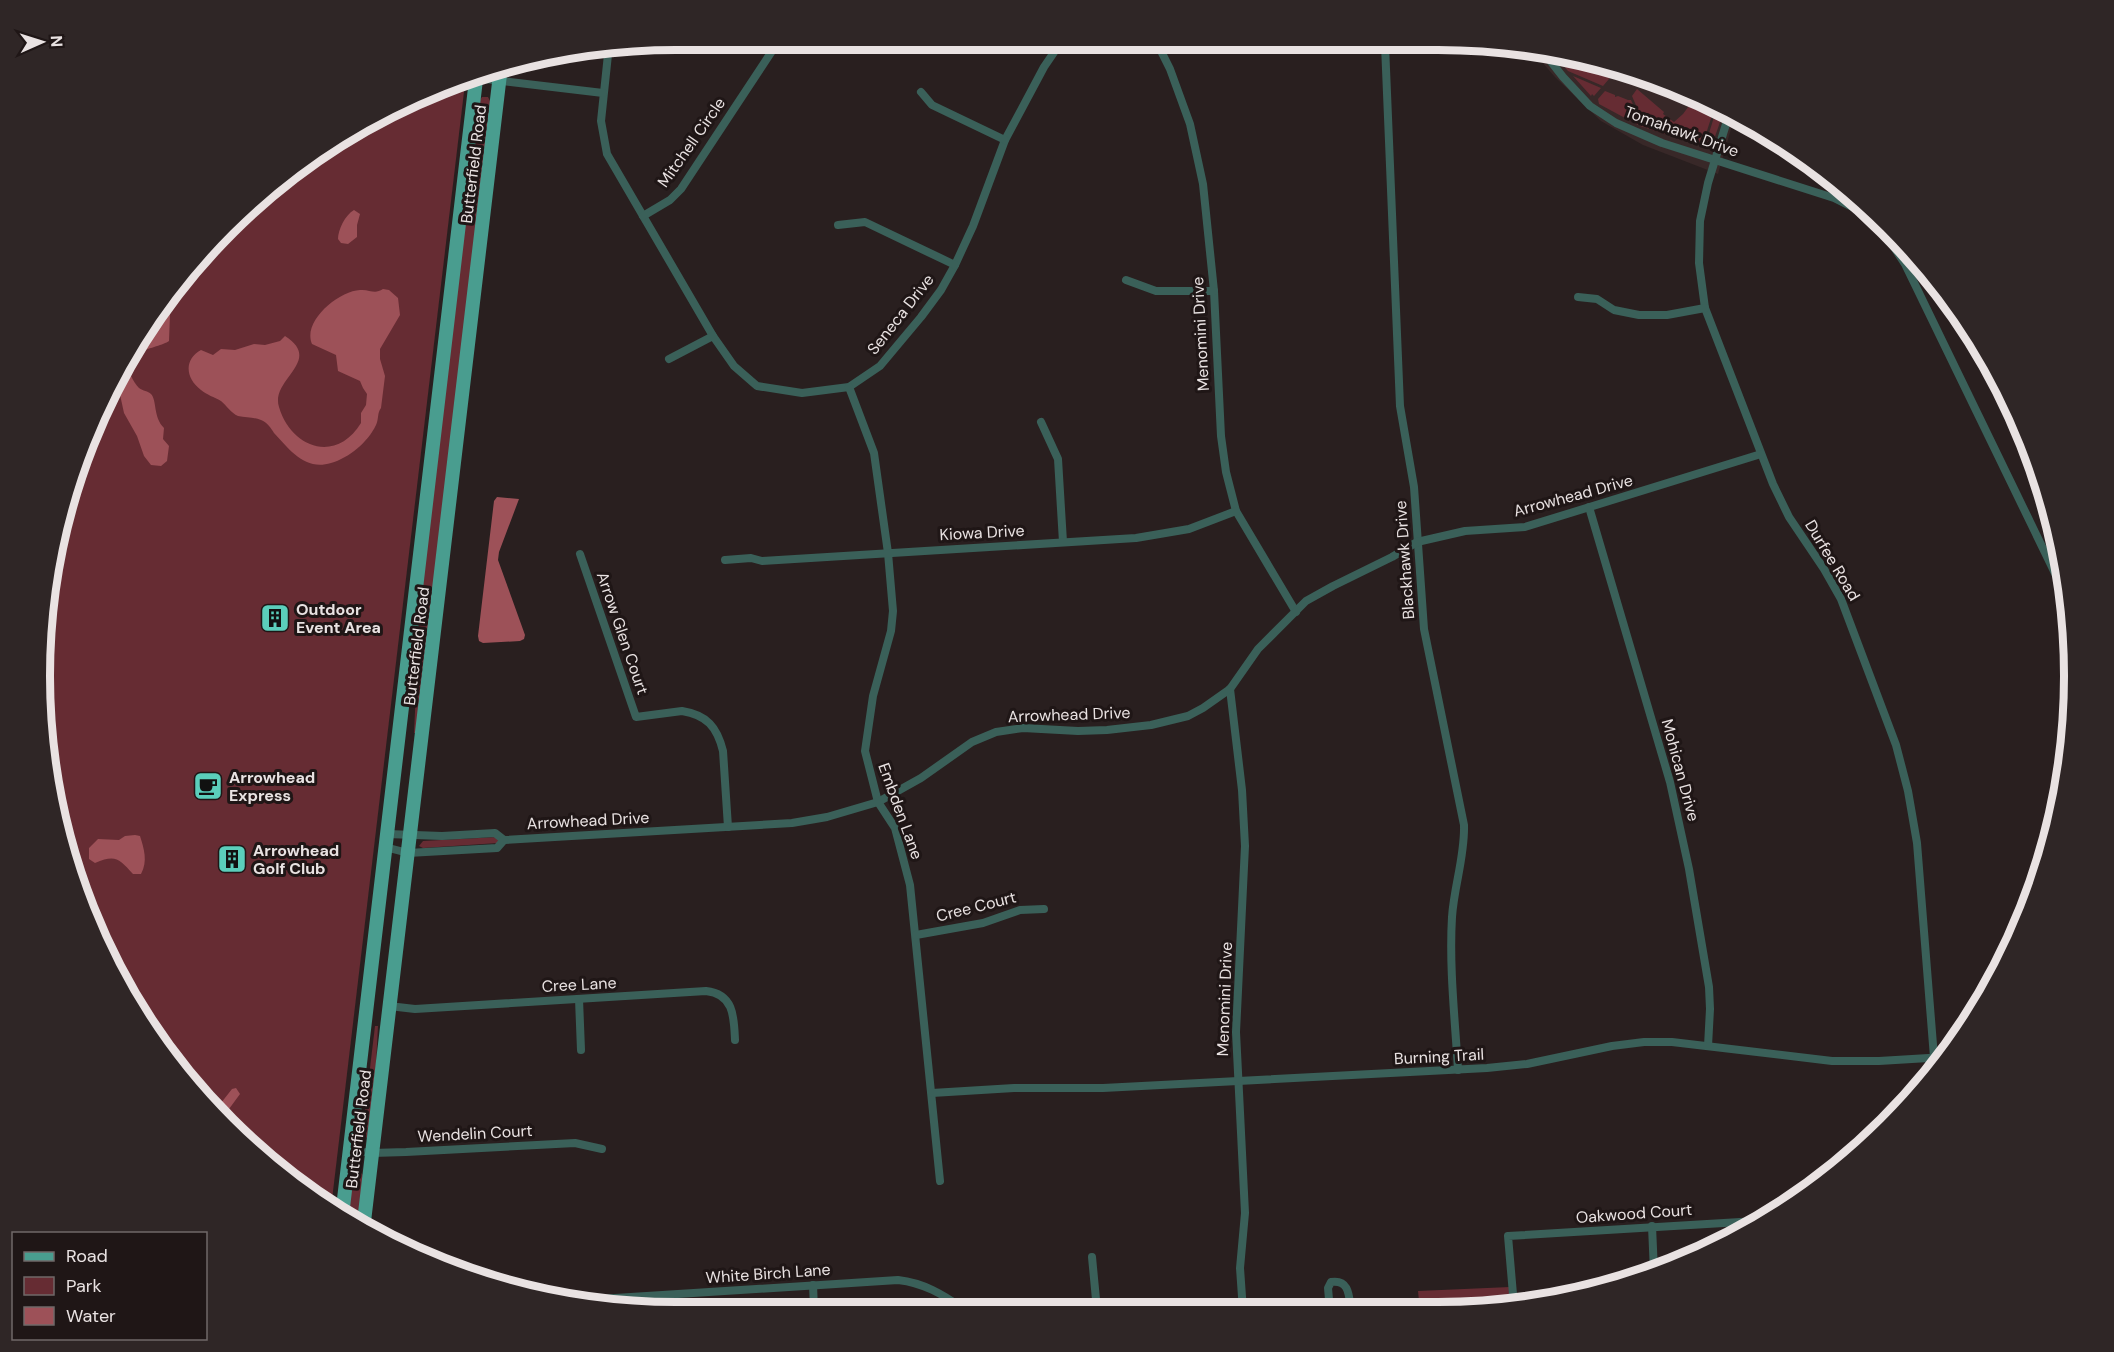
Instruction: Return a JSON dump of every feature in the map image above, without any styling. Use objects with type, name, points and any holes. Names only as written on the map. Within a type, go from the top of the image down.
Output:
[{"type":"main road","name":"Butterfield Road","points":[[364,1220],[500,75]]},
{"type":"main road","name":"Butterfield Road","points":[[343,1207],[476,83]]},
{"type":"street","name":"Mitchell Circle","points":[[643,216],[669,200],[681,189],[773,50]]},
{"type":"street","name":"Seneca Drive","points":[[643,216],[713,336],[734,366],[758,386],[802,393],[849,387],[880,366],[932,303],[956,265],[1005,140],[1056,50]]},
{"type":"street","name":"Menomini Drive","points":[[1160,50],[1181,97],[1198,155],[1214,291],[1221,436],[1226,472],[1236,511],[1296,612]]},
{"type":"street","name":"Blackhawk Drive","points":[[1385,50],[1400,406],[1412,472],[1424,629],[1464,825],[1464,847],[1454,896],[1451,930],[1458,1070]]},
{"type":"street","points":[[608,54],[601,121],[604,144],[643,216]]},
{"type":"street","name":"Tomahawk Drive","points":[[1550,60],[1590,106],[1616,123],[1662,143],[1834,198],[1854,208]]},
{"type":"street","points":[[491,78],[603,93]]},
{"type":"street","points":[[921,92],[932,105],[1005,140]]},
{"type":"street","name":"Durfee Road","points":[[1727,120],[1700,220],[1699,263],[1705,308],[1777,494],[1841,599],[1882,703],[1899,754],[1917,843],[1935,1057]]},
{"type":"street","points":[[838,225],[866,222],[956,265]]},
{"type":"street","name":"Tomahawk Drive","points":[[1894,246],[1905,264],[2056,574]]},
{"type":"street","points":[[1126,280],[1156,291],[1214,291]]},
{"type":"street","points":[[1578,297],[1597,299],[1614,310],[1639,315],[1667,315],[1705,308]]},
{"type":"street","points":[[669,359],[713,336]]},
{"type":"street","name":"Embden Lane","points":[[849,387],[874,453],[888,553],[892,623],[877,678],[866,742],[867,761],[878,802],[895,828],[906,864],[916,934],[940,1181]]},
{"type":"street","points":[[1041,422],[1058,459],[1063,542]]},
{"type":"street","name":"Arrowhead Drive","points":[[386,840],[410,834],[442,836],[495,833],[504,840],[809,821],[878,802],[921,778],[972,742],[996,732],[1023,728],[1107,730],[1151,725],[1188,716],[1230,689],[1258,649],[1306,601],[1417,542],[1465,531],[1525,527],[1761,454]]},
{"type":"street","name":"Mohican Drive","points":[[1589,507],[1659,741],[1678,814],[1709,987],[1708,1046]]},
{"type":"street","name":"Kiowa Drive","points":[[725,560],[751,558],[762,561],[1136,538],[1189,529],[1236,511]]},
{"type":"street","name":"Arrow Glen Court","points":[[580,554],[636,717],[688,712],[711,723],[721,740],[728,827]]},
{"type":"street","name":"Menomini Drive","points":[[1230,689],[1242,790],[1245,846],[1236,1008],[1245,1213],[1240,1268],[1242,1302]]},
{"type":"street","name":"Arrowhead Drive","points":[[386,840],[408,853],[497,848],[504,840]]},
{"type":"street","name":"Cree Court","points":[[916,934],[983,923],[1020,910],[1044,909]]},
{"type":"street","name":"Cree Lane","points":[[389,1006],[415,1009],[715,992],[729,1003],[735,1041]]},
{"type":"street","points":[[579,999],[581,1050]]},
{"type":"street","name":"Burning Trail","points":[[932,1093],[987,1089],[1103,1088],[1458,1070],[1527,1064],[1631,1043],[1672,1042],[1832,1060],[1879,1061],[1934,1058]]},
{"type":"street","name":"Wendelin Court","points":[[350,1150],[372,1153],[575,1143],[602,1149]]},
{"type":"street","name":"Oakwood Court","points":[[1513,1298],[1508,1236],[1746,1222]]},
{"type":"street","points":[[1652,1226],[1654,1264]]},
{"type":"street","points":[[1092,1257],[1096,1302]]},
{"type":"street","name":"White Birch Lane","points":[[633,1301],[813,1285],[905,1281],[923,1285],[954,1302]]},
{"type":"street","points":[[1329,1302],[1328,1288],[1331,1282],[1339,1281],[1345,1284],[1350,1302]]},
{"type":"street","points":[[813,1285],[814,1302]]},
{"type":"shaded area","points":[[1539,58],[1600,71],[1639,83],[1678,97],[1733,123],[1718,174],[1643,145],[1601,121]]},
{"type":"green space","points":[[1561,62],[1612,75],[1603,86],[1568,71]]},
{"type":"green space","points":[[1573,76],[1601,88],[1594,96],[1592,94],[1591,96]]},
{"type":"green space","points":[[465,87],[332,1200],[263,1147],[205,1089],[155,1024],[133,989],[97,916],[71,838],[55,758],[50,676],[55,594],[71,514],[97,436],[133,363],[179,295],[233,233],[295,179],[363,133],[436,97]]},
{"type":"green space","points":[[1637,89],[1674,122],[1691,103],[1713,113],[1702,146],[1640,126],[1638,110],[1632,96]]},
{"type":"green space","points":[[1605,91],[1615,97],[1631,100],[1636,111],[1638,125],[1599,104],[1598,99]]},
{"type":"green space","points":[[482,97],[488,97],[491,103],[416,733],[414,733],[420,604],[479,101]]},
{"type":"green space","points":[[1715,114],[1722,118],[1712,145],[1706,143]]},
{"type":"green space","points":[[498,837],[498,843],[423,848],[419,846],[423,841]]},
{"type":"green space","points":[[375,1026],[378,1026],[375,1083],[366,1138],[362,1135]]},
{"type":"green space","points":[[359,1171],[363,1175],[359,1217],[348,1210],[353,1173]]},
{"type":"green space","points":[[1510,1287],[1511,1298],[1419,1302],[1418,1291]]},
{"type":"water","points":[[354,210],[360,214],[357,237],[348,244],[341,243],[338,235],[341,227]]},
{"type":"water","points":[[360,290],[374,292],[389,290],[398,298],[400,315],[380,349],[380,359],[385,376],[381,408],[376,425],[368,437],[351,453],[338,461],[322,465],[306,462],[292,452],[265,422],[236,415],[221,401],[201,390],[189,374],[189,363],[201,350],[213,355],[221,349],[235,350],[254,344],[265,345],[280,341],[285,336],[296,345],[299,354],[298,362],[278,397],[279,407],[285,421],[293,433],[315,446],[327,447],[339,444],[351,436],[361,423],[361,413],[366,405],[367,394],[360,381],[338,371],[336,355],[312,344],[310,335],[312,326],[324,309],[342,296]]},
{"type":"water","points":[[167,311],[170,314],[169,341],[140,352]]},
{"type":"water","points":[[129,371],[138,387],[153,397],[158,419],[164,428],[163,439],[169,446],[167,461],[161,466],[151,465],[144,456],[137,436],[124,413],[119,390]]},
{"type":"water","points":[[497,497],[519,499],[498,560],[525,635],[520,641],[483,643],[479,641],[478,636],[494,501]]},
{"type":"water","points":[[125,836],[140,836],[144,850],[145,860],[141,874],[133,874],[117,860],[108,859],[95,863],[89,859],[89,848],[98,839],[119,840]]},
{"type":"water","points":[[236,1088],[240,1094],[229,1109],[230,1116],[219,1104],[232,1089]]},
{"type":"place","name":"Outdoor Event Area","points":[[275,618]]},
{"type":"place","name":"Arrowhead Express","points":[[208,786]]},
{"type":"place","name":"Arrowhead Golf Club","points":[[232,859]]}]
